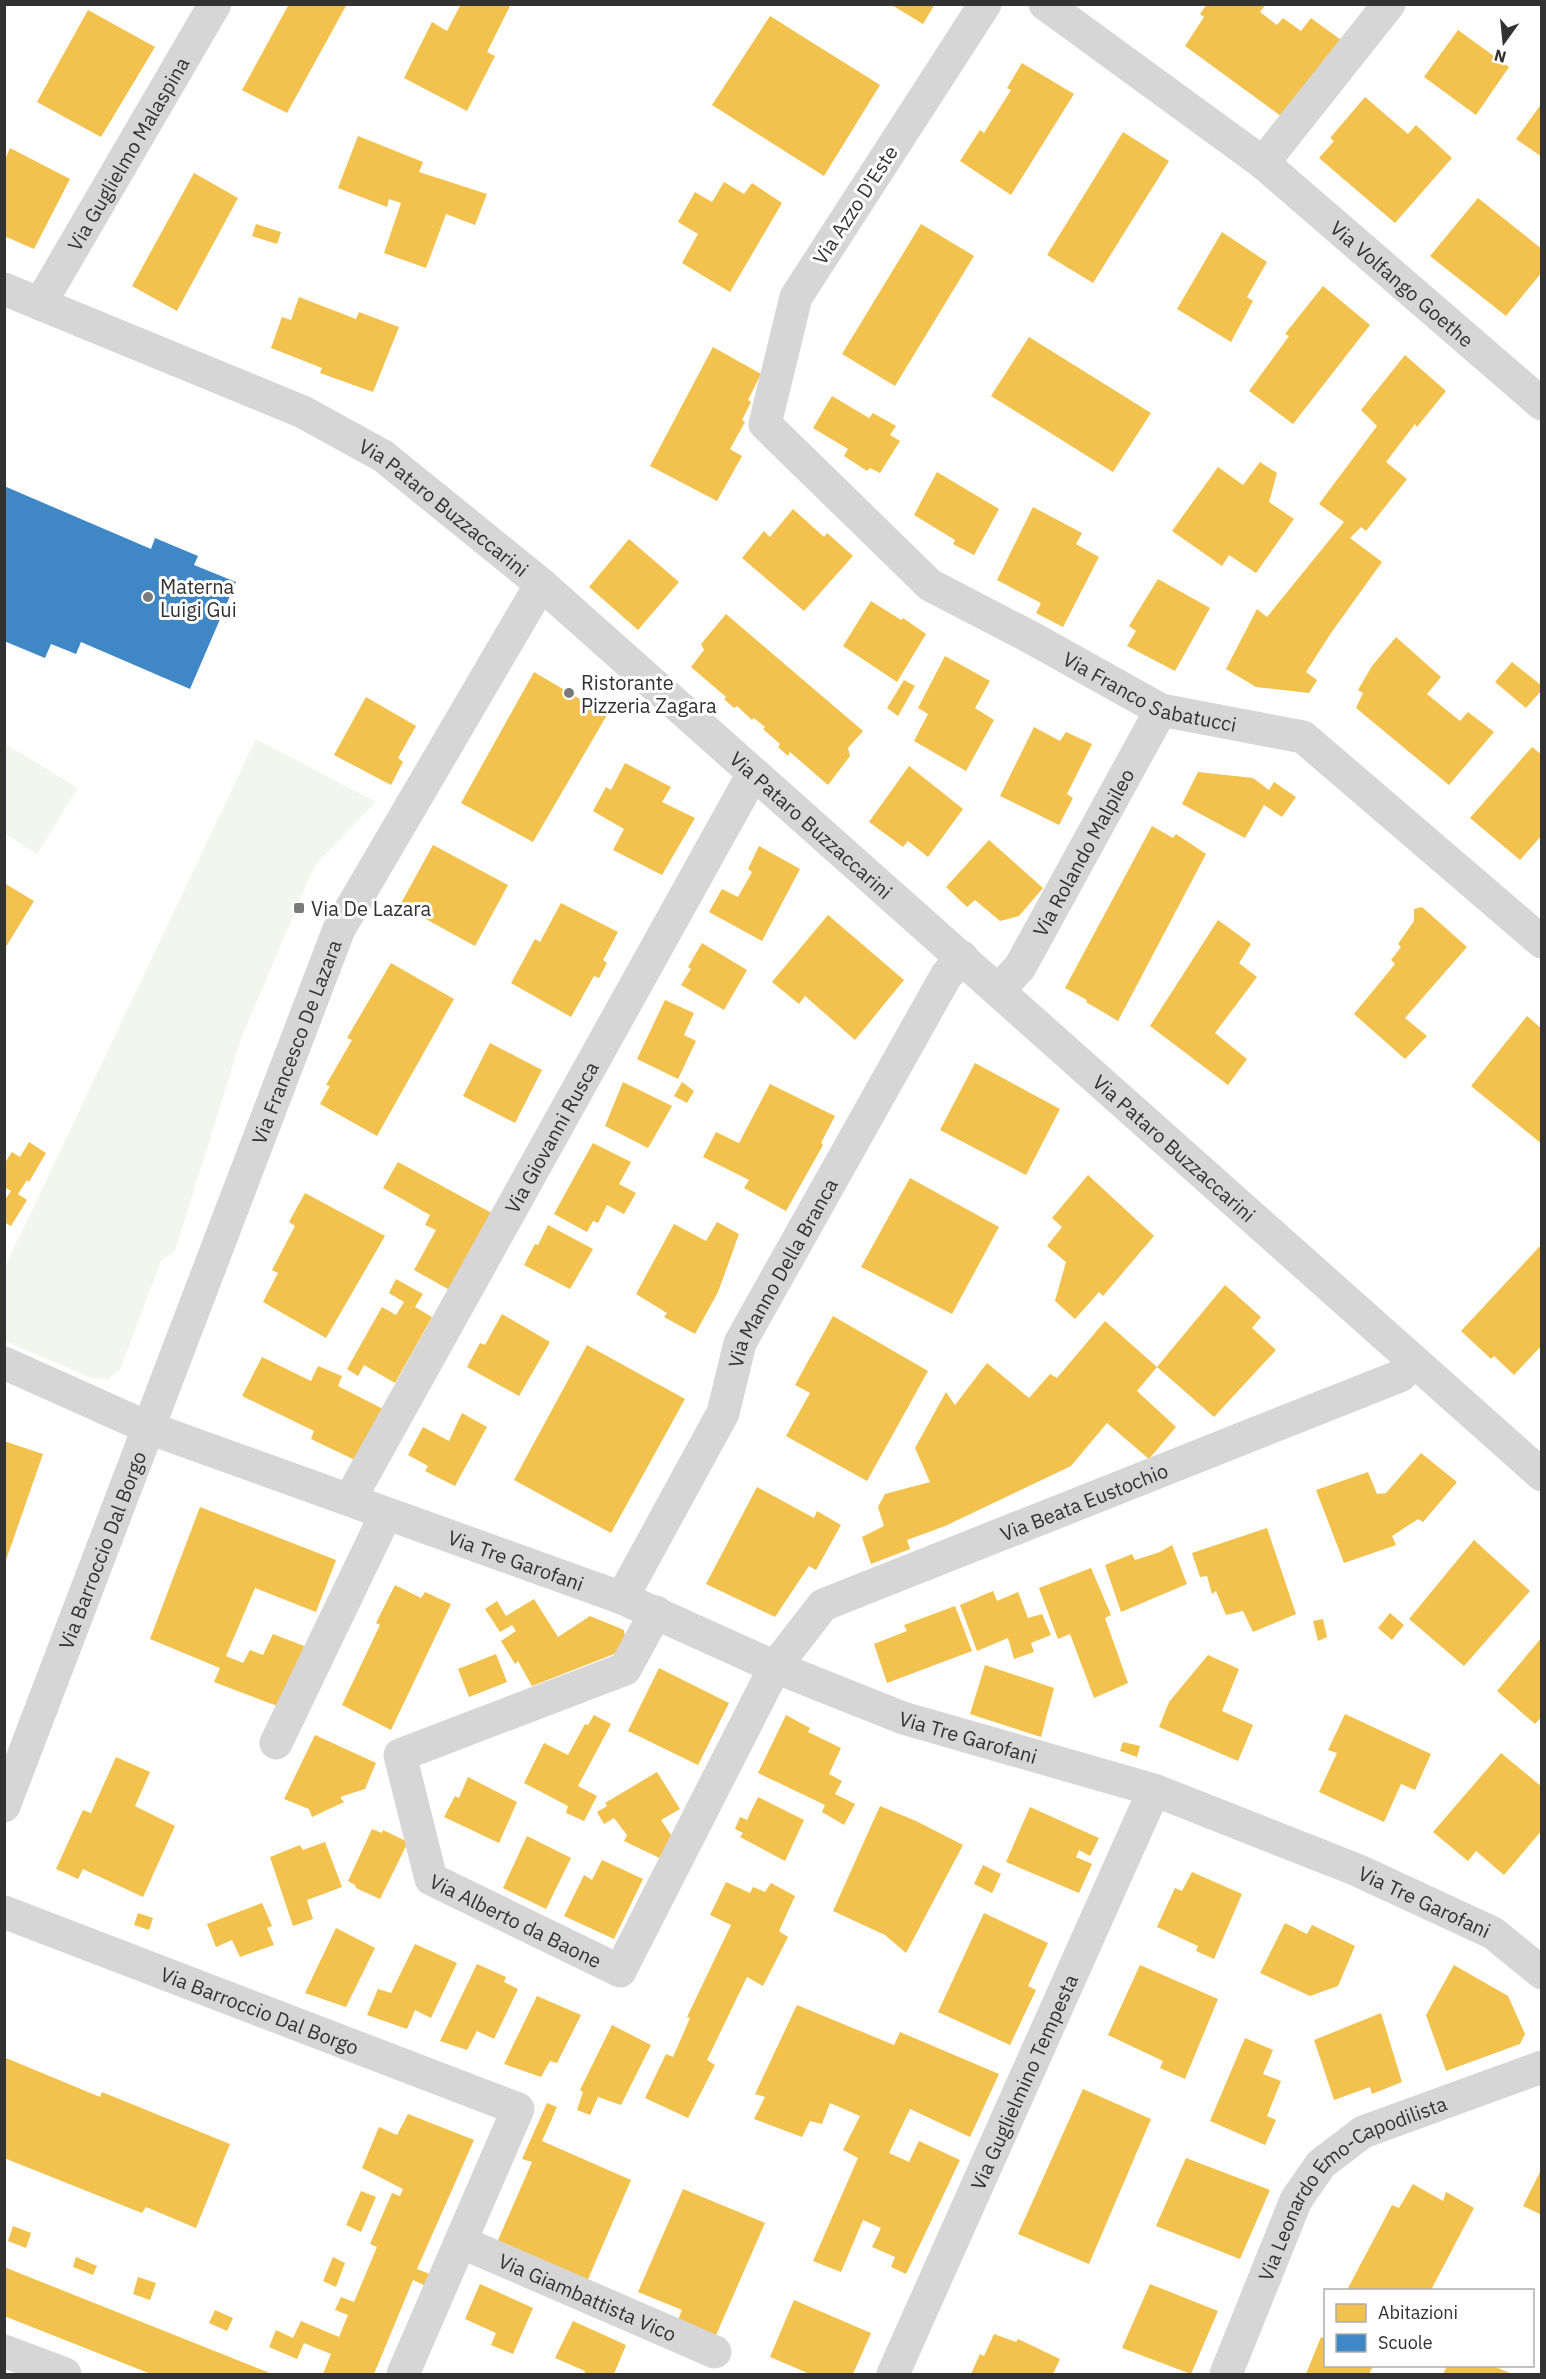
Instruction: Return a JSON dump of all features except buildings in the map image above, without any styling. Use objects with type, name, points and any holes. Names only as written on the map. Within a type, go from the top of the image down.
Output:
[{"type":"street","name":"Via Guglielmo Malaspina","points":[[40,304],[215,4]]},
{"type":"street","name":"Via Azzo D'Este","points":[[765,424],[796,297],[985,4]]},
{"type":"street","name":"Via Volfango Goethe","points":[[1045,4],[1263,163],[1542,404]]},
{"type":"street","points":[[1263,163],[1389,4]]},
{"type":"street","name":"Via Pataro Buzzaccarini","points":[[4,289],[303,412],[391,462],[541,584],[1542,1475]]},
{"type":"street","name":"Via Franco Sabatucci","points":[[765,424],[930,585],[1032,638],[1161,710],[1304,737],[1542,942]]},
{"type":"street","name":"Via Francesco De Lazara","points":[[149,1428],[339,929],[541,584]]},
{"type":"street","name":"Via Rolando Malpileo","points":[[999,990],[1020,967],[1161,710]]},
{"type":"street","name":"Via Giovanni Rusca","points":[[350,1499],[753,774]]},
{"type":"street","name":"Via Manno Della Branca","points":[[621,1598],[723,1413],[740,1343],[946,976],[962,957]]},
{"type":"street","name":"Via Beata Eustochio","points":[[775,1667],[823,1605],[1400,1376],[1413,1362]]},
{"type":"street","name":"Via Tre Garofani","points":[[4,1363],[149,1428],[621,1598],[775,1667],[903,1718],[1154,1790],[1357,1870],[1493,1933],[1542,1973]]},
{"type":"street","name":"Via Barroccio Dal Borgo","points":[[4,1806],[149,1428]]},
{"type":"street","points":[[276,1743],[386,1514]]},
{"type":"street","name":"Via Alberto da Baone","points":[[656,1612],[625,1669],[400,1755],[431,1880],[620,1971],[775,1667]]},
{"type":"street","name":"Via Guglielmino Tempesta","points":[[893,2374],[1154,1790]]},
{"type":"street","name":"Via Barroccio Dal Borgo","points":[[4,1912],[518,2109],[461,2242]]},
{"type":"street","name":"Via Leonardo Emo-Capodilista","points":[[1226,2374],[1296,2200],[1322,2164],[1363,2132],[1542,2067]]},
{"type":"street","points":[[403,2374],[461,2242]]},
{"type":"street","name":"Via Giambattista Vico","points":[[461,2242],[715,2352]]},
{"type":"street","points":[[4,2351],[65,2374]]},
{"type":"shaded area","points":[[256,739],[376,802],[315,865],[242,1036],[175,1251],[161,1261],[120,1370],[107,1380],[91,1378],[5,1341],[5,1267]]},
{"type":"shaded area","points":[[4,743],[78,788],[37,854],[5,834]]},
{"type":"place","name":"Materna Luigi Gui","points":[[148,597]]},
{"type":"place","name":"Ristorante Pizzeria Zagara","points":[[569,693]]},
{"type":"place","name":"Via De Lazara","points":[[299,908]]}]
